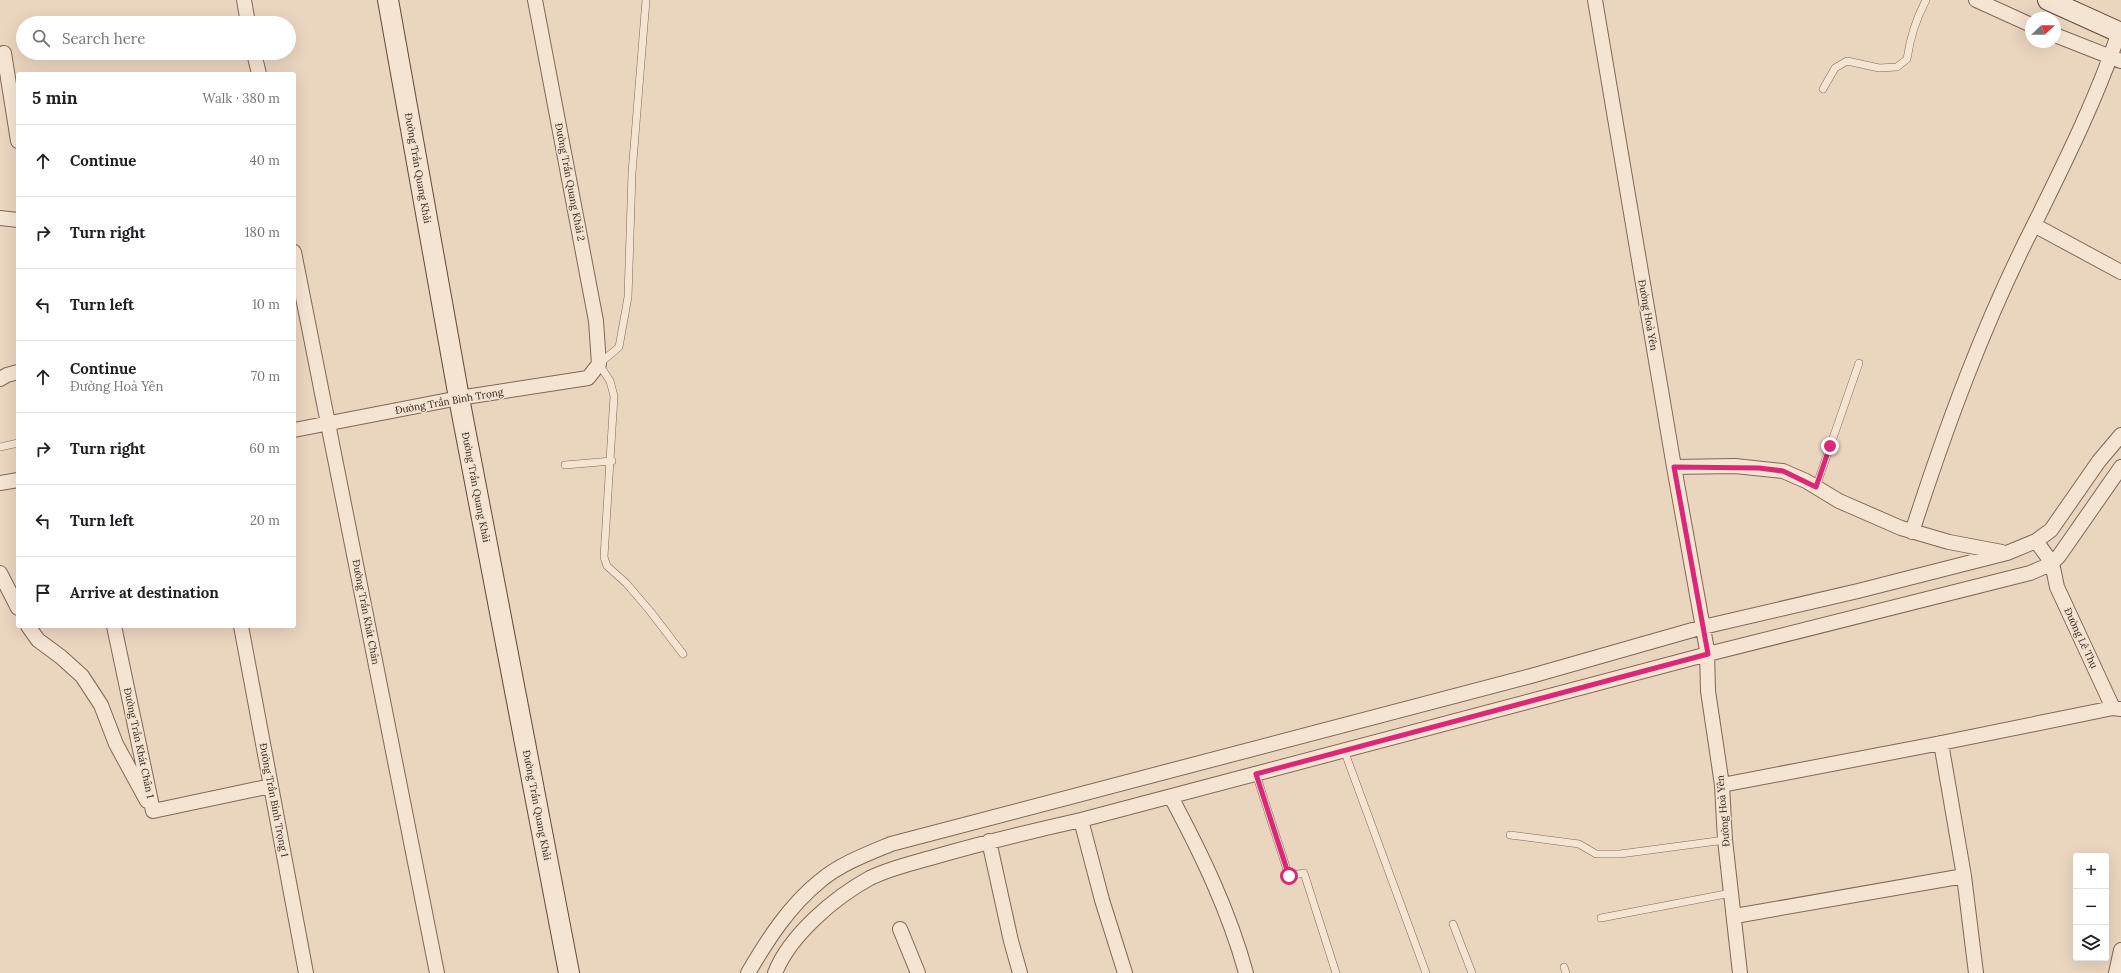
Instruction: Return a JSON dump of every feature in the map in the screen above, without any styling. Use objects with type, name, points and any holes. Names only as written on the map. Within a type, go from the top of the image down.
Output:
[{"type":"main road","name":"Đường Trần Quang Khải","points":[[388,0],[459,398],[569,973]]},
{"type":"main road","points":[[2048,0],[2120,32]]},
{"type":"street","points":[[244,0],[247,16]]},
{"type":"street","name":"Đường Trần Quang Khải 2","points":[[535,0],[596,320],[599,364]]},
{"type":"street","name":"Đường Hoà Yên","points":[[1595,0],[1674,467],[1708,652],[1708,691],[1722,785],[1725,840],[1735,916],[1740,973]]},
{"type":"street","points":[[1976,0],[2025,22]]},
{"type":"street","points":[[1912,532],[1937,455],[1972,361],[2010,274],[2116,59],[2120,32]]},
{"type":"street","points":[[2061,37],[2116,59]]},
{"type":"street","points":[[4,53],[16,128]]},
{"type":"street","points":[[256,60],[259,72]]},
{"type":"street","points":[[0,218],[16,220]]},
{"type":"street","points":[[2034,225],[2121,272]]},
{"type":"street","name":"Đường Trần Khát Chân","points":[[296,273],[297,284],[328,425],[437,973]]},
{"type":"street","name":"Đường Trần Bình Trọng","points":[[296,430],[328,425],[459,398],[588,378],[599,364]]},
{"type":"street","points":[[0,379],[16,373]]},
{"type":"street","points":[[748,973],[770,937],[797,903],[821,880],[862,856],[891,844],[1703,629],[2007,553],[2037,543],[2051,530],[2099,461],[2121,435]]},
{"type":"street","points":[[1674,467],[1759,468],[1783,471],[1816,487],[1839,501],[1912,532],[2007,553]]},
{"type":"street","points":[[775,973],[779,964],[808,925],[842,896],[871,878],[891,869],[989,841],[1081,820],[1171,797],[1708,652],[2030,573],[2051,562],[2071,539],[2121,467]]},
{"type":"street","points":[[0,484],[16,480]]},
{"type":"street","points":[[2037,543],[2051,562]]},
{"type":"street","name":"Đường Lê Thụ","points":[[2051,562],[2057,587],[2117,708]]},
{"type":"street","points":[[0,573],[16,604]]},
{"type":"street","points":[[29,628],[38,640],[61,657],[82,676],[100,705],[130,772],[153,811]]},
{"type":"street","name":"Đường Trần Khát Chân 1","points":[[114,628],[153,811],[271,786]]},
{"type":"street","name":"Đường Trần Bình Trọng 1","points":[[241,628],[306,973]]},
{"type":"street","points":[[1722,785],[2117,708]]},
{"type":"street","points":[[1941,743],[1964,876],[1976,973]]},
{"type":"street","points":[[1171,797],[1198,848],[1218,895],[1246,973]]},
{"type":"street","points":[[1081,820],[1102,900],[1125,973]]},
{"type":"street","points":[[989,841],[1011,941],[1020,973]]},
{"type":"street","points":[[1735,916],[1964,876]]},
{"type":"street","points":[[900,929],[918,973]]},
{"type":"street","points":[[2116,973],[2121,950]]},
{"type":"lane","points":[[646,0],[632,173],[628,297],[619,348],[599,364],[610,382],[614,396],[612,461],[604,538],[604,557],[607,566],[626,583],[683,654]]},
{"type":"lane","points":[[1823,89],[1835,68],[1847,61],[1879,68],[1897,67],[1907,59],[1916,23],[1926,0]]},
{"type":"lane","points":[[1816,487],[1859,363]]},
{"type":"lane","points":[[0,447],[16,444]]},
{"type":"lane","points":[[565,465],[612,461]]},
{"type":"lane","points":[[1344,750],[1426,973]]},
{"type":"lane","points":[[1256,774],[1289,876],[1304,873],[1336,973]]},
{"type":"lane","points":[[1510,834],[1579,844],[1596,854],[1620,854],[1725,840]]},
{"type":"lane","points":[[1601,918],[1731,893]]},
{"type":"lane","points":[[1453,924],[1472,973]]},
{"type":"route","points":[[1289,876],[1256,774],[1708,654],[1674,467],[1735,466],[1783,471],[1816,487],[1830,446]]}]
